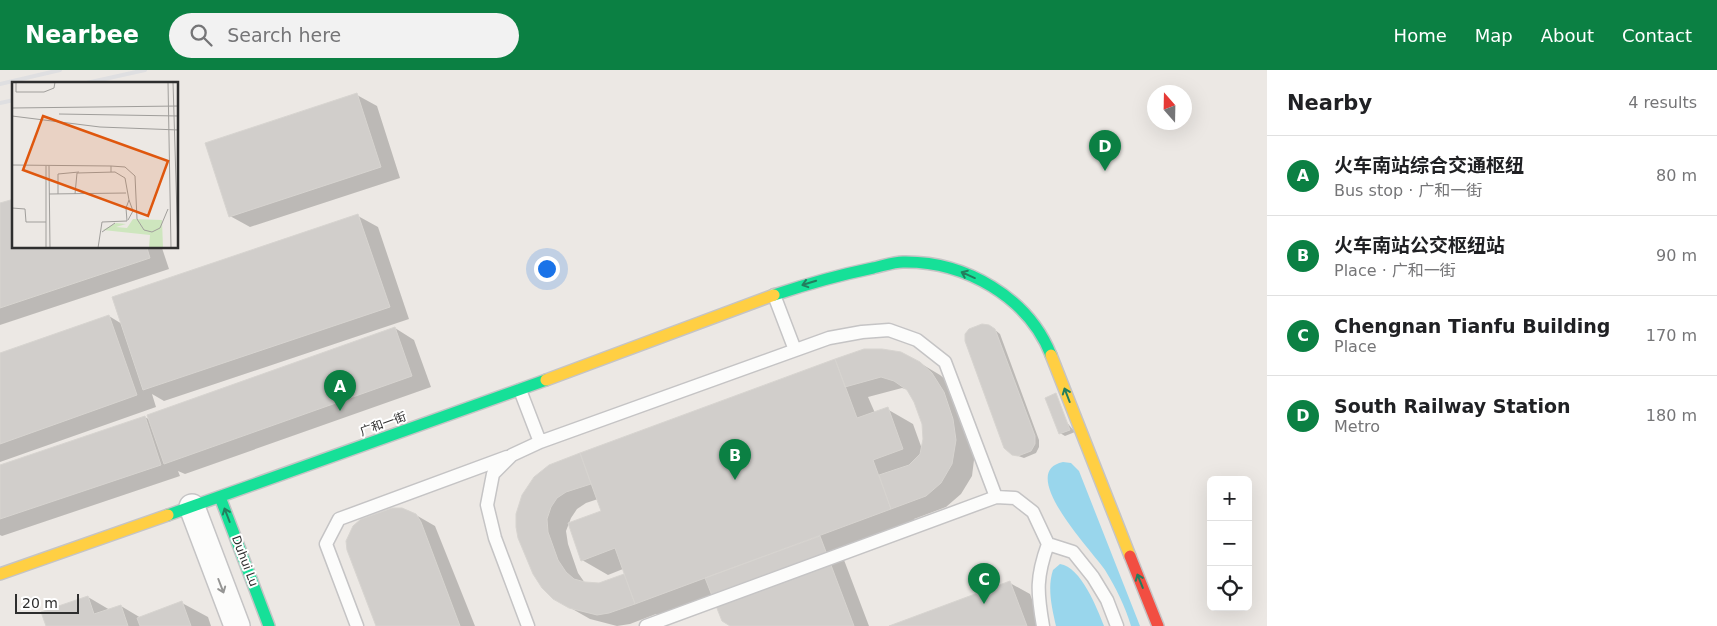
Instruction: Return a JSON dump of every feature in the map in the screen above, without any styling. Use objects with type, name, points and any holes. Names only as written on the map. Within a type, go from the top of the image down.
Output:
[{"type":"street","name":"广和一街","points":[[0,574],[520,390],[807,284],[848,272],[902,262],[947,267],[966,273],[999,290],[1022,309],[1046,340],[1158,626]]},
{"type":"street","name":"Duhui Lu","points":[[220,497],[270,626]]},
{"type":"street","points":[[192,507],[237,626]]},
{"type":"lane","points":[[774,296],[795,350]]},
{"type":"lane","points":[[356,626],[326,544],[339,518],[512,455],[540,442],[829,338],[862,332],[889,330],[918,340],[945,362],[996,497]]},
{"type":"lane","points":[[520,390],[540,442]]},
{"type":"lane","points":[[512,455],[493,474],[487,505],[494,538],[528,626]]},
{"type":"lane","points":[[646,626],[996,497],[1016,498],[1033,512],[1048,544],[1041,563],[1038,579],[1038,597],[1043,626]]},
{"type":"lane","points":[[1048,544],[1073,552],[1093,577],[1106,600],[1117,626]]},
{"type":"water","points":[[1063,462],[1071,463],[1079,471],[1140,626],[1131,626],[1120,597],[1105,570],[1074,531],[1052,496],[1048,481],[1051,469]]},
{"type":"water","points":[[1060,564],[1075,572],[1081,580],[1093,599],[1104,626],[1056,626],[1050,584],[1053,570]]},
{"type":"building","points":[[357,93],[381,167],[229,217],[205,143]]},
{"type":"building","points":[[12,200],[12,249],[147,249],[150,258],[0,308],[0,203]]},
{"type":"building","points":[[358,214],[390,307],[143,390],[112,297]]},
{"type":"building","points":[[109,315],[137,395],[0,444],[0,353]]},
{"type":"building","points":[[982,324],[989,325],[995,329],[1035,436],[1035,444],[1031,451],[1018,456],[1012,455],[1004,448],[965,341],[965,334],[969,329]]},
{"type":"building","points":[[395,327],[412,376],[164,464],[147,415]]},
{"type":"building","points":[[864,349],[901,352],[920,362],[932,373],[944,392],[953,419],[956,440],[952,464],[941,483],[926,496],[891,509],[879,475],[909,465],[920,454],[923,439],[922,424],[914,402],[907,390],[894,381],[881,377],[845,387],[835,359]]},
{"type":"building","points":[[835,359],[857,418],[888,407],[903,449],[873,460],[891,509],[635,604],[615,548],[581,561],[568,523],[601,511],[580,453]]},
{"type":"building","points":[[1056,393],[1070,430],[1059,434],[1045,398]]},
{"type":"building","points":[[145,416],[161,465],[0,519],[0,465]]},
{"type":"building","points":[[580,453],[591,484],[566,492],[557,498],[551,507],[547,519],[548,532],[558,560],[566,572],[574,579],[599,583],[624,574],[635,604],[597,615],[569,608],[553,599],[542,588],[533,574],[518,538],[516,527],[516,514],[522,495],[534,477],[549,465]]},
{"type":"building","points":[[392,508],[402,508],[416,514],[421,522],[460,626],[376,626],[347,550],[346,541],[353,526],[361,519]]},
{"type":"building","points":[[820,536],[854,626],[730,626],[722,621],[705,578]]},
{"type":"building","points":[[1010,581],[1027,626],[889,626]]},
{"type":"building","points":[[88,596],[94,614],[121,605],[128,626],[46,626],[41,612]]},
{"type":"building","points":[[182,601],[191,626],[140,626],[137,618]]},
{"type":"railway","points":[[0,84],[60,70]]},
{"type":"railway","points":[[91,82],[145,70]]},
{"type":"railway","points":[[0,103],[12,100]]},
{"type":"traffic: fast","points":[[774,295],[811,283],[896,263],[926,263],[949,268],[992,286],[1027,316],[1041,334],[1051,355]]},
{"type":"traffic: fast","points":[[168,515],[546,380]]},
{"type":"traffic: fast","points":[[220,497],[269,626]]},
{"type":"traffic: slow","points":[[546,380],[774,295]]},
{"type":"traffic: slow","points":[[1051,355],[1130,556]]},
{"type":"traffic: slow","points":[[0,574],[168,515]]},
{"type":"traffic: jam","points":[[1130,556],[1158,626]]},
{"type":"place","name":"South Railway Station","points":[[1105,171]]},
{"type":"place","name":"火车南站综合交通枢纽","points":[[340,411]]},
{"type":"place","name":"火车南站公交枢纽站","points":[[735,480]]},
{"type":"place","name":"Chengnan Tianfu Building","points":[[984,604]]}]
